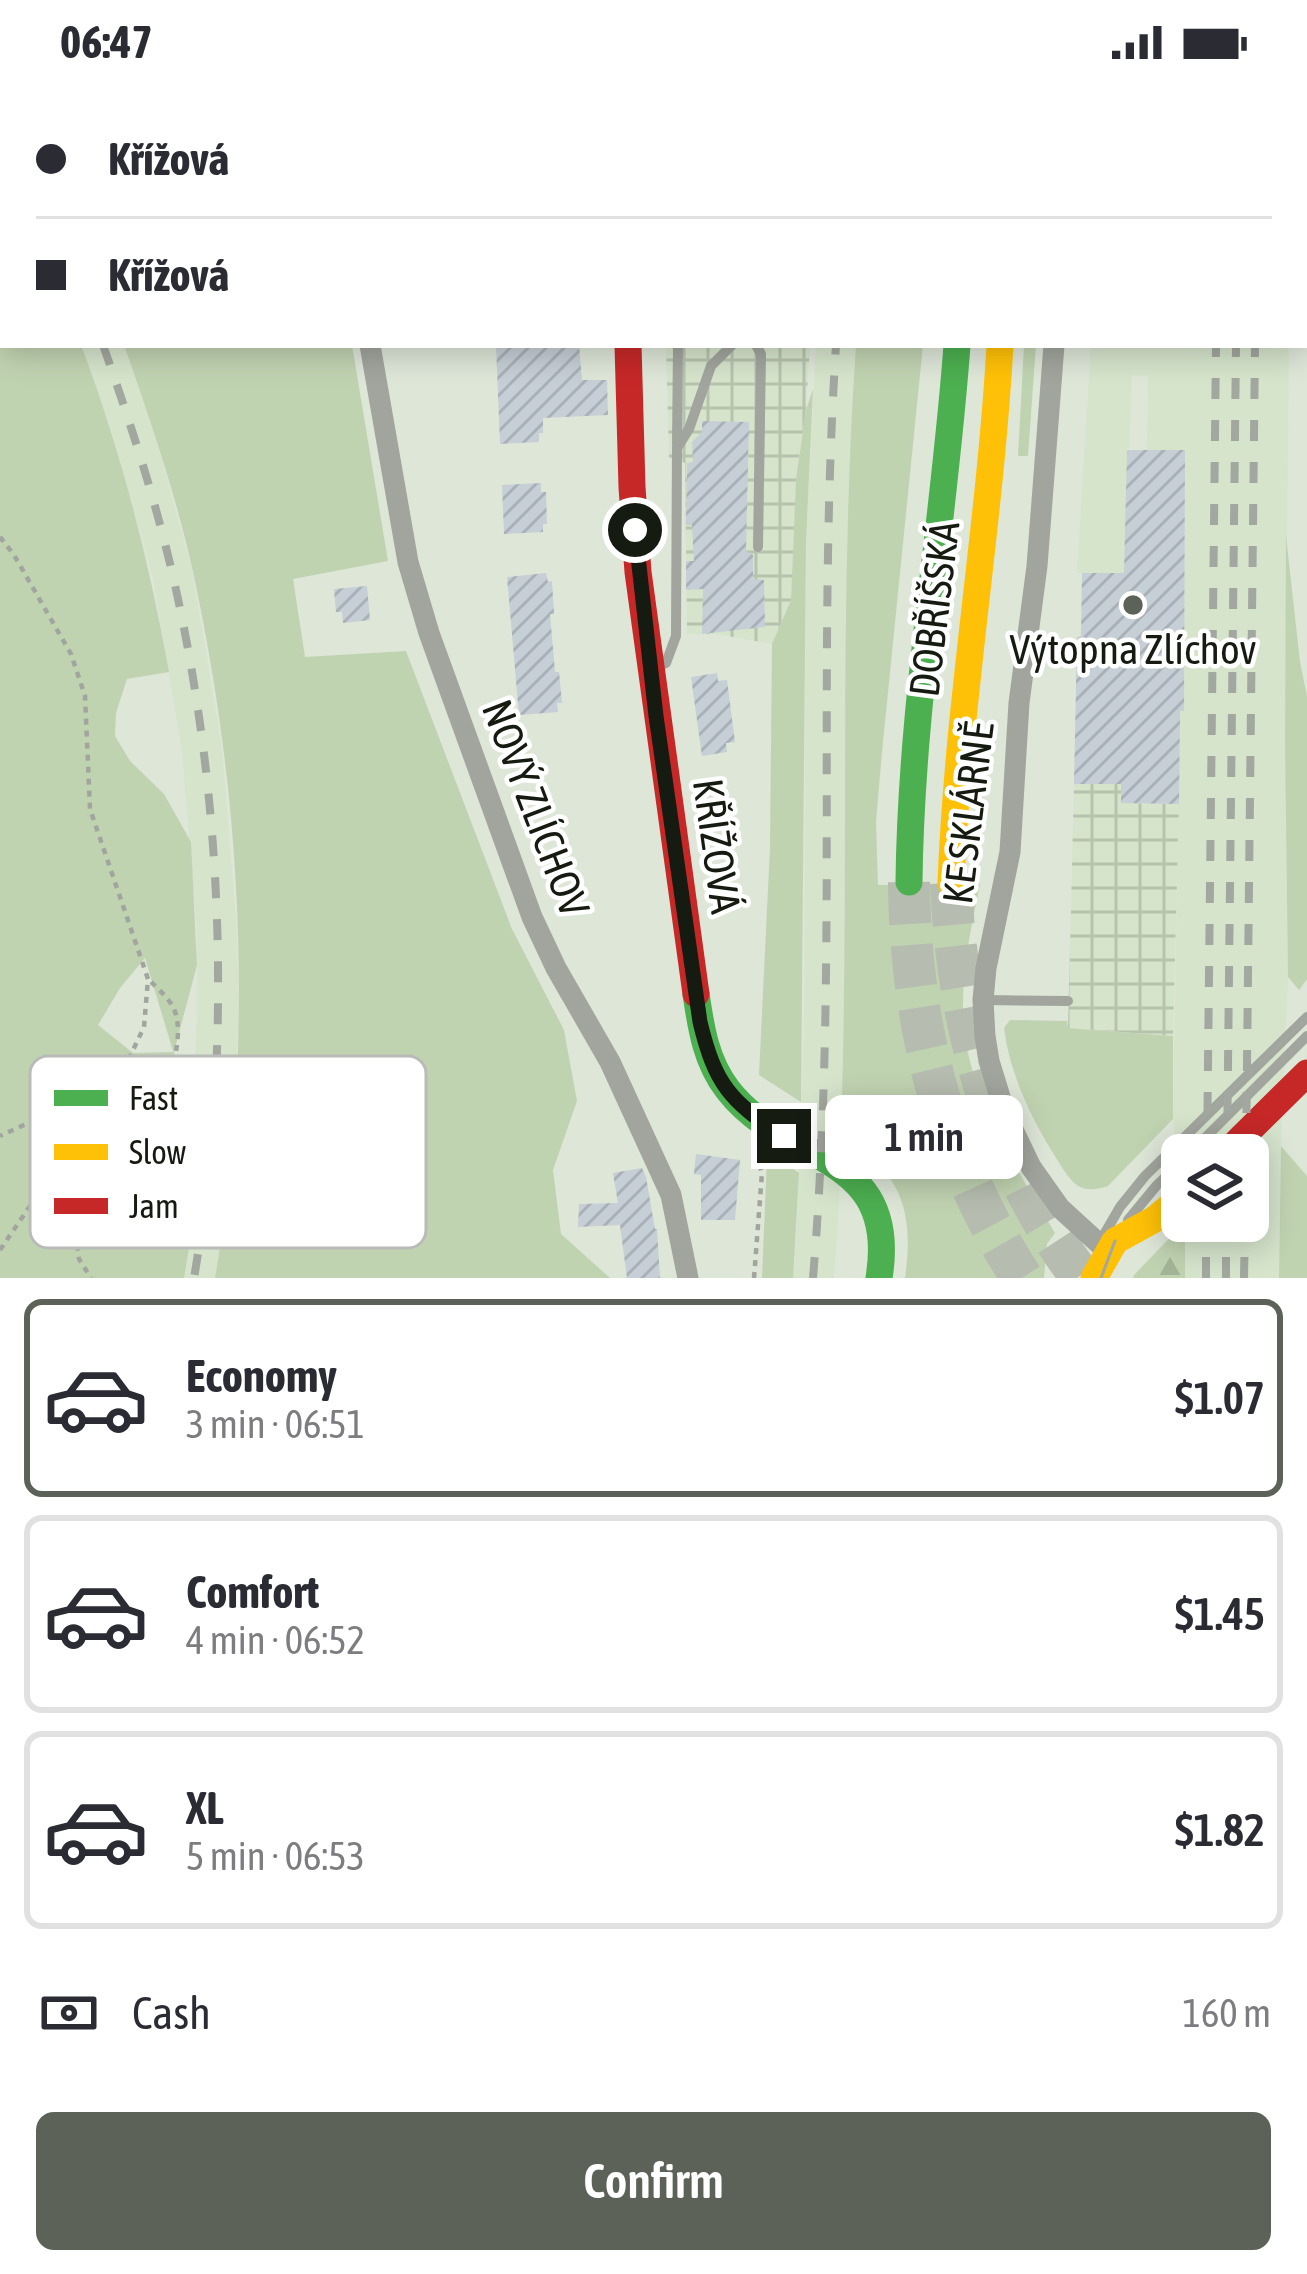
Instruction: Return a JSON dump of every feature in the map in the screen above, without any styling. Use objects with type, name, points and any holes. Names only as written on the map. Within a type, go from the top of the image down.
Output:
[{"type":"main road","name":"KŘÍŽOVÁ","points":[[628,348],[638,570],[706,1046],[720,1082],[753,1117],[863,1189],[877,1211],[883,1239],[879,1278]]},
{"type":"main road","name":"DOBŘÍŠSKÁ","points":[[909,882],[911,760],[950,447],[957,348]]},
{"type":"main road","name":"DOBŘÍŠSKÁ","points":[[951,883],[956,764],[990,498],[1000,348]]},
{"type":"main road","points":[[1245,1134],[1307,1073]]},
{"type":"main road","points":[[1094,1278],[1107,1245],[1161,1214]]},
{"type":"street","name":"NOVÝ ZLÍCHOV","points":[[371,348],[408,562],[429,633],[532,917],[610,1062],[671,1195],[688,1278]]},
{"type":"street","name":"KE SKLÁRNĚ","points":[[1054,348],[1019,703],[1010,851],[983,1000],[989,1061],[1016,1139],[1060,1208],[1107,1245]]},
{"type":"lane","points":[[650,670],[666,663],[676,636],[678,348]]},
{"type":"lane","points":[[677,448],[689,429],[711,366],[729,348]]},
{"type":"lane","points":[[758,348],[758,548]]},
{"type":"lane","points":[[983,1000],[1068,1001]]},
{"type":"lane","points":[[1107,1245],[1120,1207],[1176,1144],[1307,1017]]},
{"type":"lane","points":[[1209,1134],[1307,1036]]},
{"type":"lane","points":[[1107,1245],[1161,1183]]},
{"type":"path","points":[[0,537],[71,654],[86,696],[91,809],[148,979],[144,1027],[130,1056]]},
{"type":"path","points":[[148,979],[173,1006],[179,1031],[173,1056]]},
{"type":"path","points":[[0,1136],[30,1122]]},
{"type":"path","points":[[754,1278],[762,1173]]},
{"type":"path","points":[[0,1250],[30,1207]]},
{"type":"path","points":[[78,1248],[91,1278]]},
{"type":"shaded area","points":[[82,348],[125,348],[152,424],[192,570],[222,747],[237,931],[237,1056],[195,1056],[197,932],[182,752],[153,579],[113,436]]},
{"type":"shaded area","points":[[666,348],[810,348],[796,479],[791,600],[772,644],[687,634],[685,463],[669,458]]},
{"type":"shaded area","points":[[816,348],[856,348],[847,543],[845,1027],[834,1278],[793,1278],[804,1027],[806,542]]},
{"type":"shaded area","points":[[1091,348],[1289,348],[1288,977],[1279,1278],[1185,1278],[1185,1242],[1269,1242],[1269,1134],[1175,1134],[1185,451],[1147,450],[1148,376],[1132,375],[1124,573],[1077,573]]},
{"type":"shaded area","points":[[1121,776],[1121,803],[1179,804],[1173,1036],[1068,1028],[1074,784],[1108,784]]},
{"type":"shaded area","points":[[177,1248],[219,1248],[215,1278],[173,1278]]},
{"type":"green space","points":[[0,348],[82,348],[109,425],[169,672],[127,679],[116,713],[115,736],[130,761],[164,794],[191,842],[197,965],[175,1056],[30,1056],[30,1248],[189,1248],[184,1278],[0,1278]],"holes":[[[145,958],[173,1052],[133,1053],[98,1025]]]},
{"type":"green space","points":[[125,348],[352,348],[388,561],[293,579],[305,657],[406,651],[512,929],[564,1030],[577,1101],[553,1170],[561,1234],[610,1278],[215,1278],[219,1248],[426,1248],[426,1056],[237,1056],[238,924],[223,747],[193,572]]},
{"type":"green space","points":[[856,348],[923,348],[876,822],[878,885],[980,884],[965,974],[965,1035],[993,1124],[1055,1233],[1047,1244],[1044,1278],[905,1278],[907,1231],[895,1187],[841,1130]]},
{"type":"green space","points":[[1024,348],[1036,348],[1028,456],[1018,456]]},
{"type":"green space","points":[[813,389],[806,542],[801,1102],[759,1075],[770,847],[772,644],[791,600],[796,479]]},
{"type":"green space","points":[[1286,536],[1307,696],[1307,979],[1299,990],[1288,977]]},
{"type":"green space","points":[[1010,1020],[1067,1021],[1068,1028],[1173,1036],[1173,1119],[1108,1186],[1090,1189],[1076,1184],[1047,1143],[1011,1063],[1004,1028]]},
{"type":"green space","points":[[1281,1146],[1307,1176],[1307,1278],[1279,1278]]},
{"type":"green space","points":[[767,1157],[799,1173],[793,1278],[762,1278]]},
{"type":"green space","points":[[1166,1242],[1185,1242],[1185,1278],[1134,1275]]},
{"type":"building","points":[[496,348],[579,348],[582,380],[607,380],[608,415],[543,418],[539,442],[500,444]]},
{"type":"building","points":[[702,421],[749,422],[746,551],[753,555],[753,579],[764,580],[765,627],[702,634],[703,589],[686,590],[686,561],[694,561],[692,525],[686,525],[687,463],[693,462],[692,442],[702,432]]},
{"type":"building","name":"Výtopna Zlíchov","points":[[1130,450],[1185,450],[1179,804],[1121,803],[1121,784],[1074,784],[1082,573],[1124,573]]},
{"type":"building","points":[[541,483],[541,492],[546,492],[543,532],[504,534],[502,485]]},
{"type":"building","points":[[546,573],[548,582],[552,581],[554,614],[550,614],[562,703],[557,703],[558,712],[519,715],[507,577]]},
{"type":"building","points":[[367,586],[370,620],[343,623],[342,612],[336,612],[334,589]]},
{"type":"building","points":[[717,673],[718,681],[727,680],[735,742],[726,743],[727,752],[702,756],[691,677]]},
{"type":"building","points":[[696,1154],[740,1160],[735,1220],[701,1220]]},
{"type":"building","points":[[642,1168],[657,1229],[660,1278],[627,1278],[620,1225],[578,1227],[579,1204],[618,1203],[613,1173]]},
{"type":"tunnel","points":[[909,882],[916,987],[937,1088],[972,1186],[1022,1278]]},
{"type":"tunnel","points":[[951,883],[962,988],[986,1091],[1025,1188],[1082,1278]]},
{"type":"tram line","points":[[1186,1134],[1307,1018]]},
{"type":"tram line","points":[[1101,1278],[1115,1241]]},
{"type":"railway","points":[[104,348],[172,572],[203,745],[217,924],[216,1056]]},
{"type":"railway","points":[[813,1278],[825,1045],[828,578],[836,348]]},
{"type":"railway","points":[[1207,1134],[1216,348]]},
{"type":"railway","points":[[1227,1134],[1236,348]]},
{"type":"railway","points":[[1246,1134],[1255,348]]},
{"type":"railway","points":[[1206,1242],[1206,1278]]},
{"type":"railway","points":[[1226,1242],[1226,1278]]},
{"type":"railway","points":[[1244,1278],[1245,1242]]},
{"type":"railway","points":[[194,1278],[198,1248]]},
{"type":"traffic: fast","points":[[909,882],[916,747],[957,348]]},
{"type":"traffic: fast","points":[[696,994],[710,1056],[728,1090],[752,1114],[856,1182],[872,1205],[881,1236],[879,1278]]},
{"type":"traffic: slow","points":[[951,883],[1000,348]]},
{"type":"traffic: slow","points":[[1094,1278],[1115,1241],[1161,1214]]},
{"type":"traffic: jam","points":[[628,348],[638,572],[696,994]]},
{"type":"traffic: jam","points":[[1245,1134],[1307,1073]]},
{"type":"place","name":"Výtopna Zlíchov","points":[[1133,605]]},
{"type":"route","points":[[635,530],[700,1022],[720,1082],[753,1117],[784,1136]]}]
